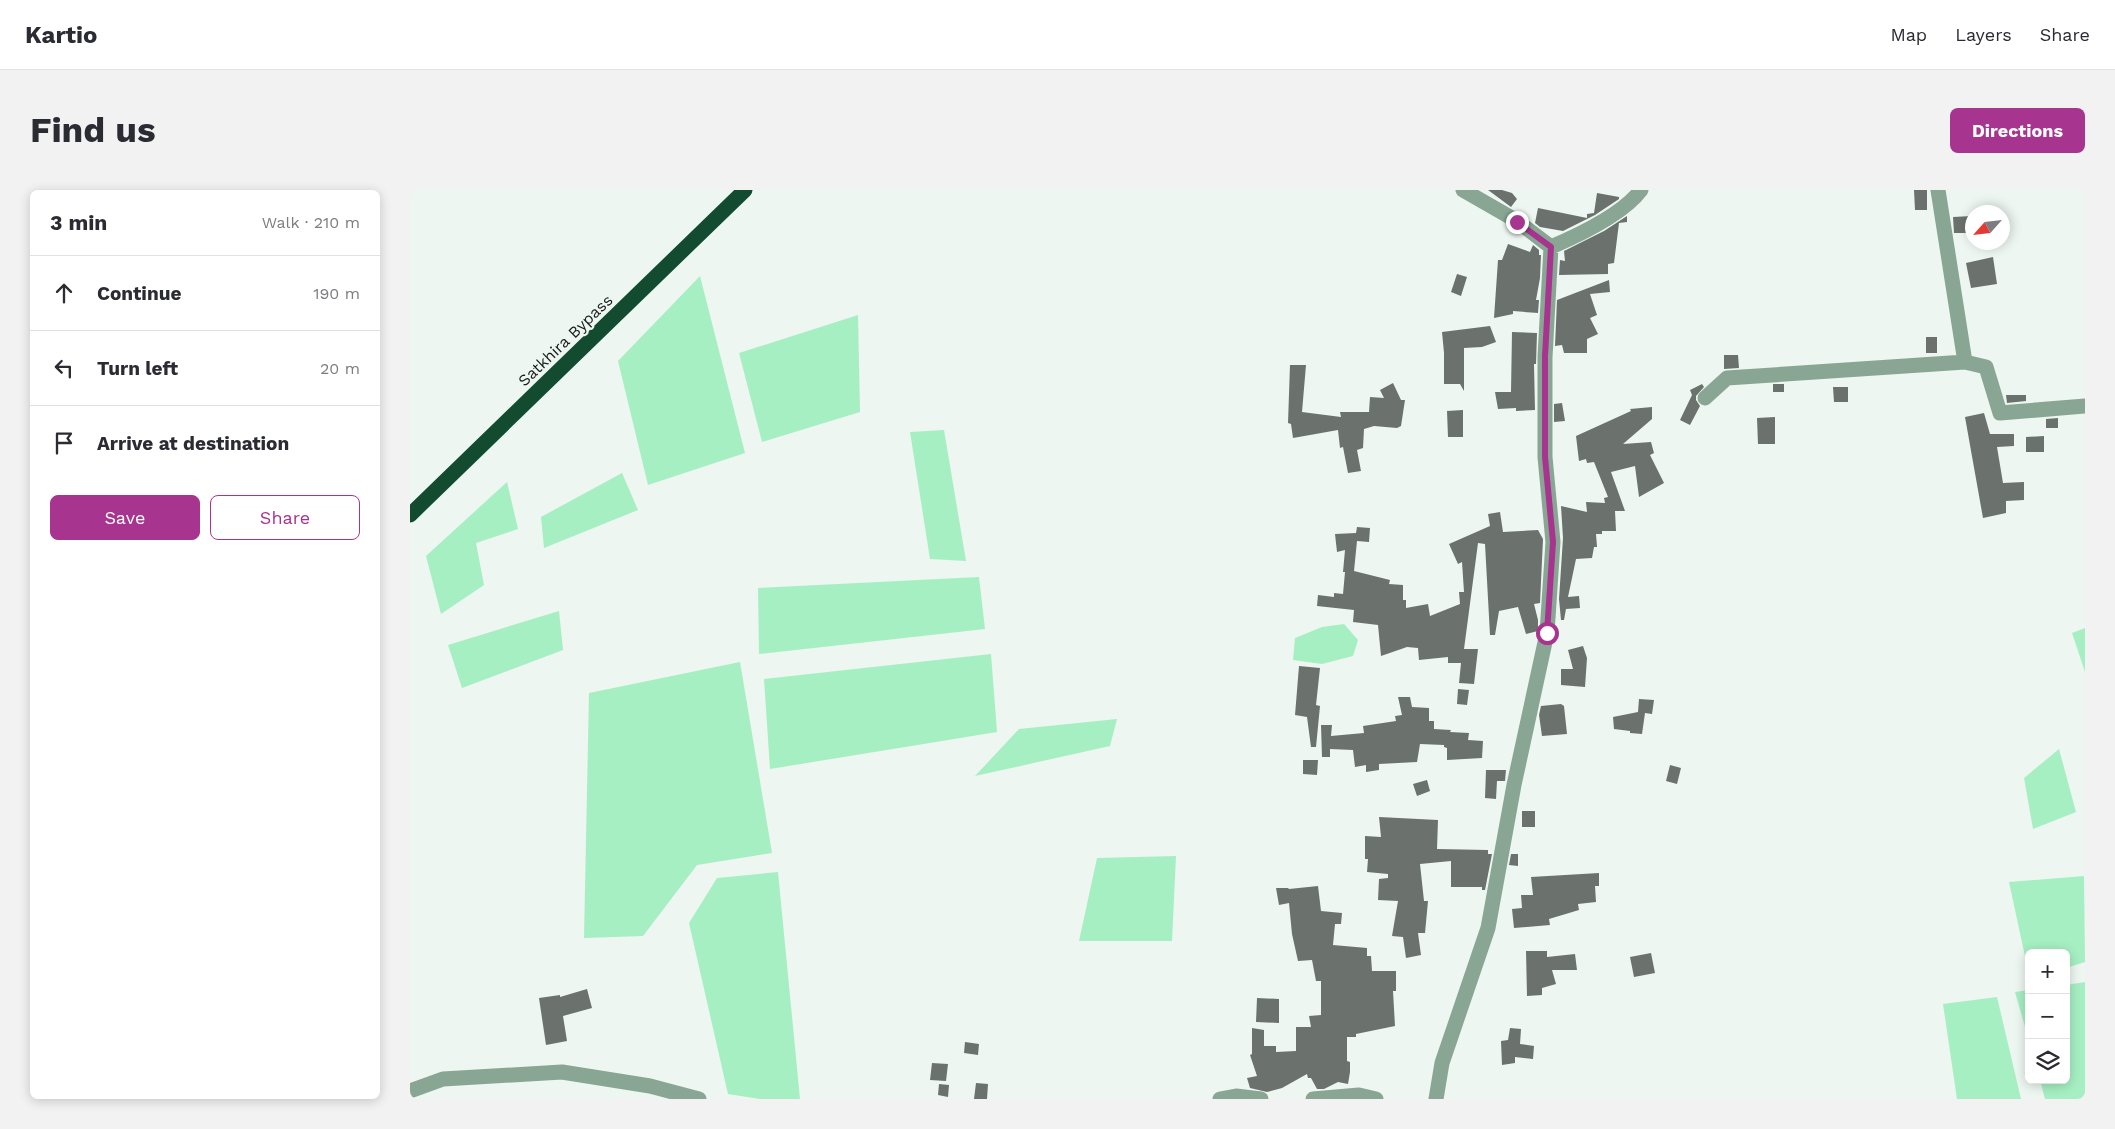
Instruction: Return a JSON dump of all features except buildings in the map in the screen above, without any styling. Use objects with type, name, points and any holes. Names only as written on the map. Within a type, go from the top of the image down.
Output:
[{"type":"highway","name":"Satkhira Bypass","points":[[410,515],[745,190]]},
{"type":"street","points":[[1463,190],[1517,222],[1551,247]]},
{"type":"street","points":[[1551,247],[1570,239],[1612,214],[1635,198],[1641,190]]},
{"type":"street","points":[[1938,190],[1965,362]]},
{"type":"street","points":[[1436,1099],[1442,1062],[1488,928],[1514,785],[1547,633],[1553,542],[1545,457],[1545,356],[1551,247]]},
{"type":"street","points":[[1704,398],[1727,378],[1965,362],[1986,367],[2000,413],[2085,406]]},
{"type":"street","points":[[410,1091],[443,1079],[562,1072],[650,1086],[699,1099]]},
{"type":"street","points":[[1313,1099],[1359,1095],[1376,1099]]},
{"type":"street","points":[[1220,1099],[1236,1096],[1261,1099]]},
{"type":"shaded area","points":[[700,276],[745,453],[648,485],[618,361]]},
{"type":"shaded area","points":[[858,315],[860,412],[762,442],[739,353]]},
{"type":"shaded area","points":[[944,430],[966,561],[930,559],[910,432]]},
{"type":"shaded area","points":[[622,473],[638,510],[544,548],[541,517]]},
{"type":"shaded area","points":[[507,482],[518,529],[476,543],[484,585],[441,614],[426,556]]},
{"type":"shaded area","points":[[979,577],[985,629],[759,654],[758,588]]},
{"type":"shaded area","points":[[559,611],[563,650],[462,688],[448,645]]},
{"type":"shaded area","points":[[1344,624],[1358,640],[1353,656],[1322,664],[1293,660],[1295,638],[1322,627]]},
{"type":"shaded area","points":[[2085,628],[2085,672],[2072,633]]},
{"type":"shaded area","points":[[991,654],[997,732],[770,769],[764,679]]},
{"type":"shaded area","points":[[740,662],[772,853],[697,865],[643,936],[584,938],[589,693]]},
{"type":"shaded area","points":[[1117,719],[1110,746],[975,776],[1019,729]]},
{"type":"shaded area","points":[[2059,749],[2076,812],[2033,829],[2024,778]]},
{"type":"shaded area","points":[[1176,856],[1172,941],[1079,941],[1097,858]]},
{"type":"shaded area","points":[[778,872],[800,1099],[760,1099],[728,1094],[689,923],[717,878]]},
{"type":"shaded area","points":[[2084,876],[2085,962],[2070,967],[2070,949],[2025,949],[2025,956],[2009,882]]},
{"type":"shaded area","points":[[2085,982],[2085,1099],[2045,1099],[2041,1084],[2070,1084],[2070,984]]},
{"type":"shaded area","points":[[2025,991],[2025,1027],[2015,992]]},
{"type":"shaded area","points":[[1997,997],[2021,1099],[1957,1099],[1943,1004]]},
{"type":"route","points":[[1517,222],[1551,247],[1545,356],[1545,457],[1553,542],[1547,633]]}]
